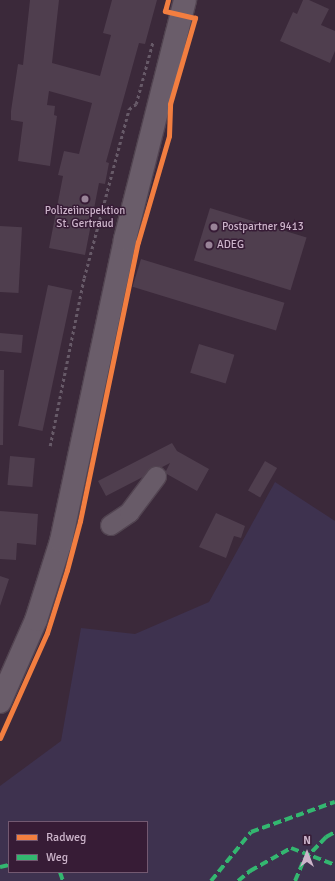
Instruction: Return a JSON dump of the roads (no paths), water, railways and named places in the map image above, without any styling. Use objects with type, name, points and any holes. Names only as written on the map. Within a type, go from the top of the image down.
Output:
[{"type":"main road","points":[[0,702],[38,613],[61,541],[125,239],[185,0]]},
{"type":"lane","points":[[110,525],[129,512],[156,476]]},
{"type":"place","name":"Polizeiinspektion St. Gertraud","points":[[85,199]]},
{"type":"place","name":"Postpartner 9413","points":[[214,227]]},
{"type":"place","name":"ADEG","points":[[209,245]]}]
